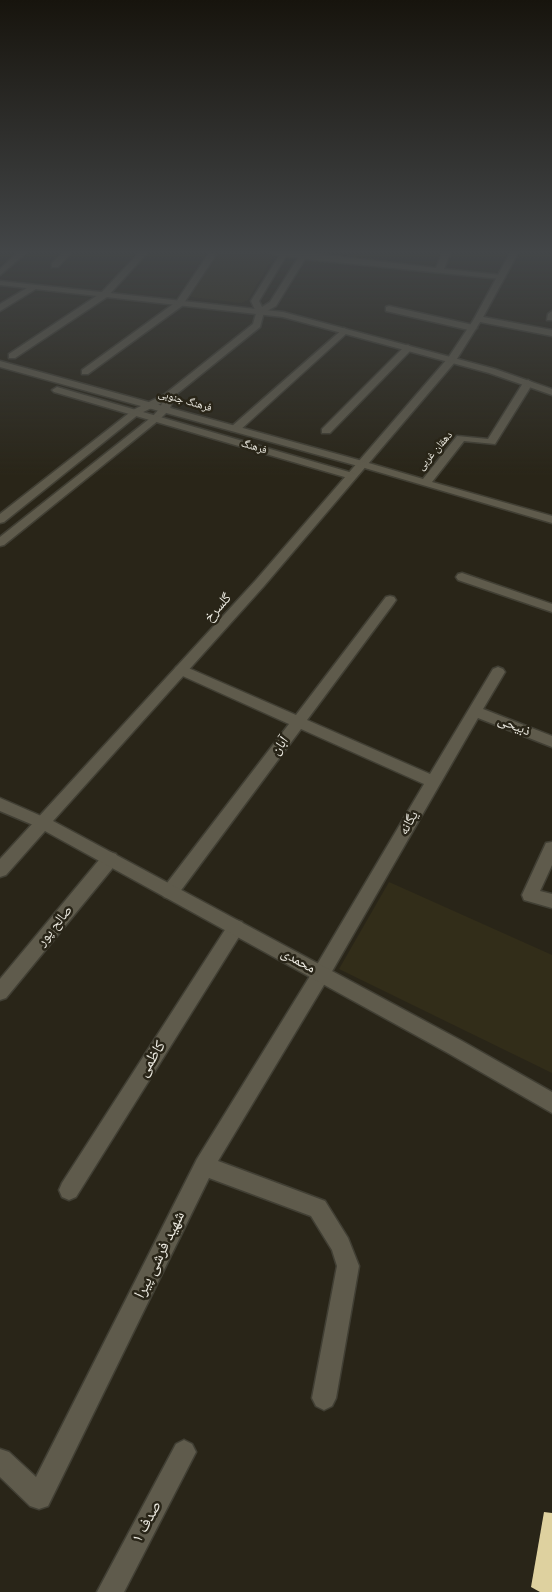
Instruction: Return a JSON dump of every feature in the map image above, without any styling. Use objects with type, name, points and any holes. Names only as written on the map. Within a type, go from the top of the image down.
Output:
[{"type":"street","points":[[12,356],[55,327]]},
{"type":"street","points":[[85,372],[147,327]]},
{"type":"street","points":[[1,518],[136,412],[168,396],[254,327]]},
{"type":"street","points":[[330,327],[492,370],[552,392]]},
{"type":"street","points":[[520,327],[552,333]]},
{"type":"street","name":"گلسرخ","points":[[0,870],[260,582],[452,360],[473,328]]},
{"type":"street","points":[[235,429],[344,331]]},
{"type":"street","points":[[326,431],[408,348]]},
{"type":"street","name":"فرهنگ جنوبی","points":[[0,364],[362,464]]},
{"type":"street","name":"فرهنگ","points":[[0,374],[352,476]]},
{"type":"street","name":"دهقان غربی","points":[[362,464],[425,483],[461,438],[492,442],[528,383]]},
{"type":"street","points":[[0,544],[156,418],[165,409],[168,396]]},
{"type":"street","points":[[425,483],[552,520]]},
{"type":"street","points":[[462,577],[552,608]]},
{"type":"street","name":"آبان","points":[[170,892],[390,600]]},
{"type":"street","points":[[181,670],[433,782]]},
{"type":"street","name":"یگانه","points":[[321,974],[498,672]]},
{"type":"street","name":"ذبیحی","points":[[476,711],[552,742]]},
{"type":"street","name":"محمدی","points":[[0,804],[42,823],[236,927],[455,1047],[552,1103]]},
{"type":"street","points":[[552,848],[530,895],[552,902]]},
{"type":"street","name":"صالح پور","points":[[0,992],[110,859]]},
{"type":"street","name":"کاظمی","points":[[69,1190],[236,927]]},
{"type":"street","name":"شهید فرشی پیرا","points":[[0,1461],[39,1497],[204,1166],[321,974]]},
{"type":"street","points":[[204,1166],[318,1208],[341,1245],[348,1266],[324,1398]]},
{"type":"street","name":"صدف ۱","points":[[110,1592],[184,1452]]},
{"type":"shaded area","points":[[389,882],[552,955],[552,1073],[339,969]]},
{"type":"building","points":[[544,1512],[552,1513],[552,1592],[540,1592],[531,1587]]}]
